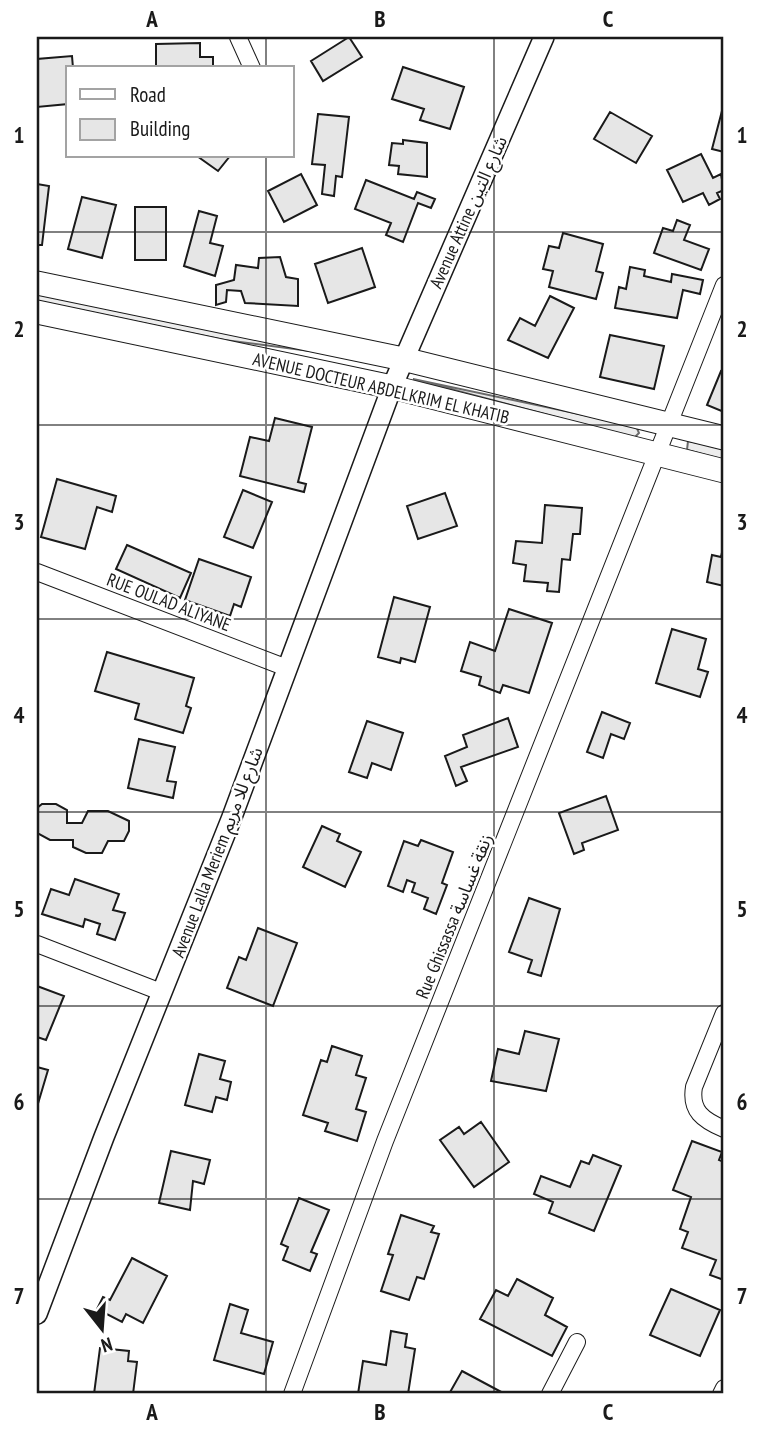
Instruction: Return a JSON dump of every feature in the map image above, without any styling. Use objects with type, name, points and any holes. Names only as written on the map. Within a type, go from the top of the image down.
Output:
[{"type":"main road","name":"AVENUE DOCTEUR ABDELKRIM EL KHATIB","points":[[37,283],[403,359],[724,438]]},
{"type":"main road","name":"AVENUE DOCTEUR ABDELKRIM EL KHATIB","points":[[37,312],[392,387],[724,471]]},
{"type":"street","points":[[238,37],[251,66]]},
{"type":"street","name":"Avenue Attine شارع التين","points":[[392,387],[544,37]]},
{"type":"street","name":"Rue Ghissassa زنقة غساسة","points":[[292,1394],[385,1141],[724,285]]},
{"type":"street","name":"Avenue Lalla Meriem شارع للا مريم","points":[[37,1314],[288,668],[392,387]]},
{"type":"street","name":"RUE OULAD ALIYANE","points":[[37,572],[288,668]]},
{"type":"street","points":[[37,944],[161,992]]},
{"type":"street","points":[[724,1013],[692,1098],[694,1109],[709,1122],[724,1129]]},
{"type":"street","points":[[550,1394],[577,1342]]},
{"type":"street","points":[[722,1394],[724,1388]]},
{"type":"shaded area","points":[[37,291],[310,351],[224,340],[37,301]]},
{"type":"shaded area","points":[[413,379],[636,426],[639,433],[634,438]]},
{"type":"shaded area","points":[[688,441],[724,448],[724,460],[687,450]]},
{"type":"building","points":[[349,37],[362,57],[323,81],[311,61]]},
{"type":"building","points":[[200,43],[200,57],[213,57],[213,66],[156,66],[156,44]]},
{"type":"building","points":[[72,56],[73,66],[66,66],[66,104],[37,107],[37,59]]},
{"type":"building","points":[[403,67],[464,87],[450,129],[420,120],[424,109],[392,99]]},
{"type":"building","points":[[724,107],[724,152],[712,149]]},
{"type":"building","points":[[610,112],[652,136],[636,163],[594,139]]},
{"type":"building","points":[[318,114],[349,117],[342,177],[336,176],[334,196],[322,194],[325,165],[312,164]]},
{"type":"building","points":[[403,140],[427,143],[427,177],[398,174],[399,166],[389,165],[392,143],[403,144]]},
{"type":"building","points":[[701,154],[713,178],[721,174],[724,190],[717,193],[720,199],[709,205],[703,193],[683,202],[667,170]]},
{"type":"building","points":[[200,158],[228,158],[218,171]]},
{"type":"building","points":[[301,174],[317,205],[284,222],[268,191]]},
{"type":"building","points":[[366,180],[414,199],[417,192],[435,199],[431,208],[418,203],[403,242],[386,235],[391,223],[355,209]]},
{"type":"building","points":[[37,184],[49,186],[42,245],[37,245]]},
{"type":"building","points":[[82,197],[116,205],[102,258],[68,249]]},
{"type":"building","points":[[135,207],[166,207],[166,260],[135,260]]},
{"type":"building","points":[[199,211],[217,216],[210,243],[223,246],[215,276],[184,266]]},
{"type":"building","points":[[677,220],[690,225],[684,240],[709,249],[701,270],[654,253],[663,228],[673,231]]},
{"type":"building","points":[[563,233],[603,244],[596,271],[603,273],[596,299],[549,287],[553,271],[543,269],[549,246],[559,248]]},
{"type":"building","points":[[362,248],[375,287],[328,303],[315,264]]},
{"type":"building","points":[[280,257],[286,277],[298,279],[298,306],[245,303],[241,291],[227,290],[226,302],[216,305],[216,285],[234,280],[236,265],[258,268],[259,258]]},
{"type":"building","points":[[630,267],[645,270],[644,276],[671,282],[672,274],[703,280],[700,294],[683,290],[677,318],[615,308],[619,287],[626,289]]},
{"type":"building","points":[[550,296],[574,308],[548,358],[508,340],[520,318],[535,326]]},
{"type":"building","points":[[610,335],[664,346],[654,389],[600,377]]},
{"type":"building","points":[[721,371],[724,372],[724,412],[707,405]]},
{"type":"building","points":[[275,418],[312,427],[298,482],[306,484],[304,492],[240,476],[250,437],[269,441]]},
{"type":"building","points":[[57,479],[116,496],[112,512],[97,507],[85,549],[41,537]]},
{"type":"building","points":[[243,490],[272,502],[253,548],[224,537]]},
{"type":"building","points":[[445,493],[457,526],[418,539],[407,506]]},
{"type":"building","points":[[545,505],[582,508],[580,534],[573,534],[570,560],[562,559],[559,592],[547,591],[548,583],[524,581],[526,565],[513,563],[516,541],[542,543]]},
{"type":"building","points":[[127,545],[191,573],[180,598],[116,569]]},
{"type":"building","points":[[723,548],[724,586],[707,582],[712,555],[721,557]]},
{"type":"building","points":[[199,559],[251,577],[241,607],[234,604],[230,616],[185,600]]},
{"type":"building","points":[[394,597],[430,607],[415,662],[401,658],[400,663],[378,657]]},
{"type":"building","points":[[509,609],[552,623],[529,693],[503,685],[500,693],[479,685],[481,677],[461,671],[470,642],[495,651]]},
{"type":"building","points":[[672,629],[706,639],[698,669],[708,672],[700,697],[656,683]]},
{"type":"building","points":[[107,652],[194,678],[186,706],[191,708],[183,733],[135,719],[139,704],[95,691]]},
{"type":"building","points":[[602,712],[630,723],[624,739],[611,734],[603,758],[587,752]]},
{"type":"building","points":[[508,718],[518,747],[461,767],[467,781],[456,786],[445,756],[467,747],[463,735]]},
{"type":"building","points":[[367,721],[403,733],[391,770],[372,763],[367,778],[349,772]]},
{"type":"building","points":[[139,739],[175,747],[167,781],[176,782],[173,798],[128,788]]},
{"type":"building","points":[[606,796],[618,830],[582,843],[584,850],[574,854],[559,813]]},
{"type":"building","points":[[42,804],[56,804],[67,810],[67,823],[82,823],[88,811],[108,811],[129,821],[129,831],[124,841],[108,841],[102,853],[86,853],[73,847],[73,840],[50,840],[37,833],[37,808]]},
{"type":"building","points":[[322,826],[340,834],[337,841],[361,852],[345,887],[303,867]]},
{"type":"building","points":[[421,840],[453,852],[442,883],[447,885],[436,914],[424,909],[428,898],[412,892],[415,883],[407,880],[403,892],[388,886],[404,841],[418,846]]},
{"type":"building","points":[[75,879],[119,894],[113,910],[125,913],[115,940],[97,934],[100,924],[85,919],[83,927],[42,914],[51,889],[69,895]]},
{"type":"building","points":[[529,898],[560,909],[541,976],[528,972],[532,960],[509,952]]},
{"type":"building","points":[[258,928],[297,943],[273,1006],[227,988],[239,957],[246,960]]},
{"type":"building","points":[[37,986],[64,996],[46,1040],[37,1037]]},
{"type":"building","points":[[525,1031],[559,1039],[546,1091],[491,1081],[498,1049],[519,1054]]},
{"type":"building","points":[[332,1046],[362,1056],[356,1075],[366,1078],[356,1109],[366,1112],[357,1141],[325,1131],[328,1123],[303,1115],[321,1060],[327,1062]]},
{"type":"building","points":[[199,1054],[225,1061],[220,1079],[231,1082],[227,1100],[216,1097],[212,1112],[185,1105]]},
{"type":"building","points":[[37,1067],[48,1070],[37,1107]]},
{"type":"building","points":[[481,1122],[509,1162],[474,1187],[440,1140],[459,1127],[464,1134]]},
{"type":"building","points":[[692,1141],[722,1152],[719,1160],[724,1162],[724,1280],[710,1275],[716,1260],[682,1248],[688,1232],[680,1229],[691,1197],[673,1190]]},
{"type":"building","points":[[171,1151],[210,1160],[204,1184],[193,1181],[190,1210],[159,1203]]},
{"type":"building","points":[[593,1155],[621,1166],[594,1231],[549,1213],[553,1202],[534,1194],[541,1176],[570,1187],[581,1161],[589,1164]]},
{"type":"building","points":[[299,1198],[329,1210],[311,1252],[317,1254],[310,1271],[283,1260],[288,1247],[281,1244]]},
{"type":"building","points":[[401,1215],[434,1226],[431,1232],[439,1234],[424,1279],[417,1277],[409,1300],[381,1291],[393,1255],[388,1254]]},
{"type":"building","points":[[132,1258],[167,1276],[143,1323],[126,1314],[122,1322],[97,1309],[103,1297],[110,1300]]},
{"type":"building","points":[[517,1279],[553,1298],[545,1315],[567,1327],[552,1356],[480,1319],[496,1290],[508,1296]]},
{"type":"building","points":[[671,1289],[720,1310],[700,1356],[650,1335]]},
{"type":"building","points":[[230,1304],[248,1310],[241,1333],[273,1342],[264,1374],[214,1360]]},
{"type":"building","points":[[391,1331],[407,1334],[405,1347],[415,1349],[408,1394],[358,1394],[363,1361],[386,1365]]},
{"type":"building","points":[[100,1348],[129,1351],[128,1361],[137,1362],[133,1394],[94,1394]]},
{"type":"building","points":[[462,1371],[505,1394],[449,1394]]}]
